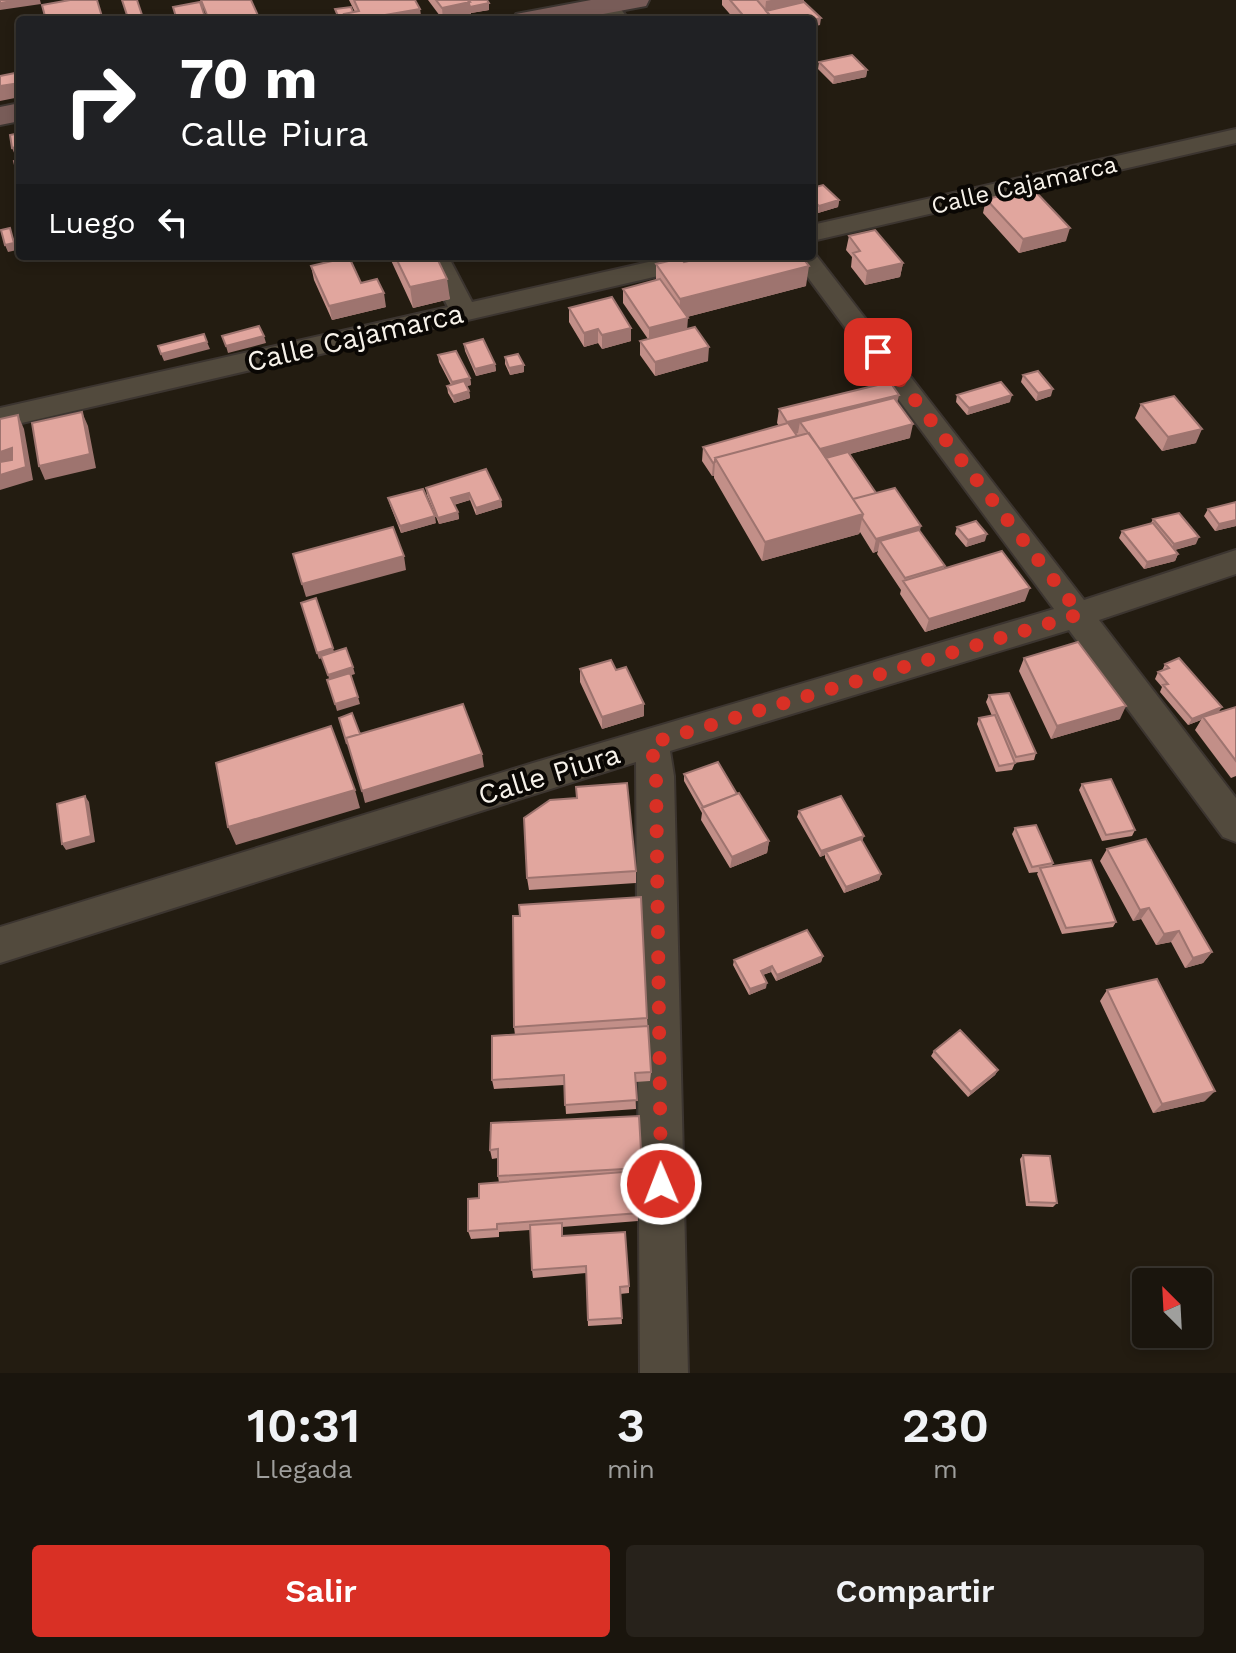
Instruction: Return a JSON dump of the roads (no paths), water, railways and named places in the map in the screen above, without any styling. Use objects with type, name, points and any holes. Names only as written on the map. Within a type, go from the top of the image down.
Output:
[{"type":"street","points":[[554,16],[609,8],[636,0]]},
{"type":"street","name":"Calle Cajamarca","points":[[816,232],[1236,136]]},
{"type":"street","points":[[437,260],[464,312]]},
{"type":"street","name":"Calle Cajamarca","points":[[0,418],[692,260]]},
{"type":"street","points":[[808,260],[1080,614],[1236,826]]},
{"type":"street","name":"Calle Piura","points":[[0,945],[1080,614],[1236,562]]},
{"type":"street","points":[[651,743],[656,776],[664,1373]]}]
